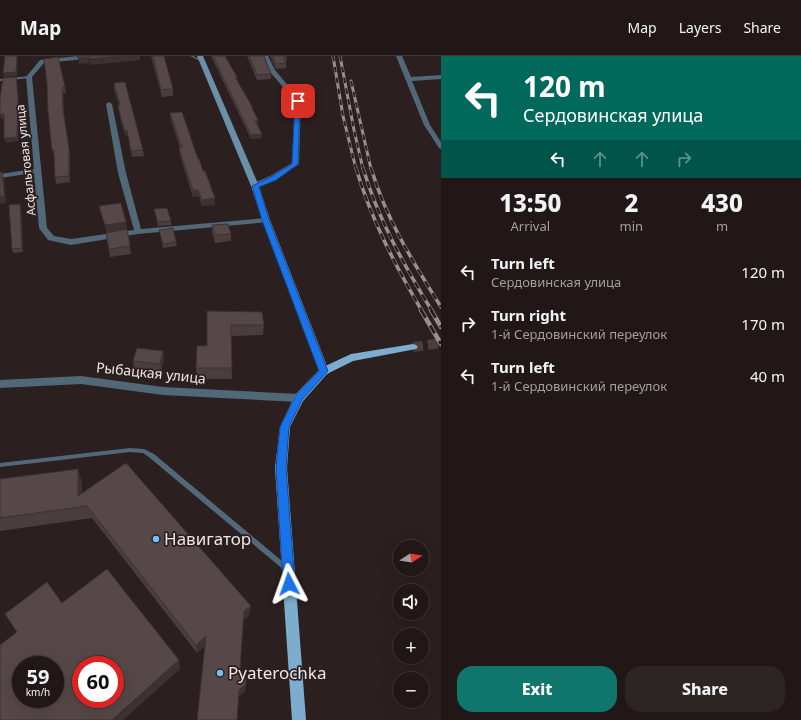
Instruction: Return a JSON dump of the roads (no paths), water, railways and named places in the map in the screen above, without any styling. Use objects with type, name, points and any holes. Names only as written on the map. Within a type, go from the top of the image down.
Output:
[{"type":"main road","points":[[299,720],[281,468],[284,427],[299,398],[324,371],[351,358],[413,347]]},
{"type":"street","points":[[29,77],[42,61],[96,56]]},
{"type":"street","points":[[255,186],[274,178],[295,164],[298,101],[272,71],[265,56]]},
{"type":"street","points":[[399,56],[427,125],[441,147]]},
{"type":"street","points":[[200,58],[255,186],[266,220],[324,371]]},
{"type":"street","name":"Асфальтовая улица","points":[[29,77],[43,228],[51,238],[71,242],[138,232]]},
{"type":"street","points":[[409,79],[441,77]]},
{"type":"street","points":[[109,104],[122,174],[138,232],[266,220]]},
{"type":"street","points":[[0,176],[37,171]]},
{"type":"street","name":"Рыбацкая улица","points":[[0,384],[81,380],[163,391],[299,398]]},
{"type":"lane","points":[[190,56],[200,58]]},
{"type":"lane","points":[[0,80],[29,77]]},
{"type":"lane","points":[[0,465],[130,450],[144,451],[152,456],[288,569]]},
{"type":"tunnel","points":[[413,347],[441,343]]},
{"type":"railway","points":[[333,56],[343,116],[356,169]]},
{"type":"railway","points":[[340,56],[363,169]]},
{"type":"railway","points":[[351,81],[371,169]]},
{"type":"railway","points":[[356,168],[376,224],[402,276],[422,311]]},
{"type":"railway","points":[[363,168],[384,224],[432,311]]},
{"type":"railway","points":[[371,168],[392,223],[441,307]]},
{"type":"railway","points":[[421,310],[441,344]]},
{"type":"railway","points":[[431,310],[441,327]]},
{"type":"place","name":"Навигатор","points":[[156,539]]},
{"type":"place","name":"Pyaterochka","points":[[220,673]]}]
